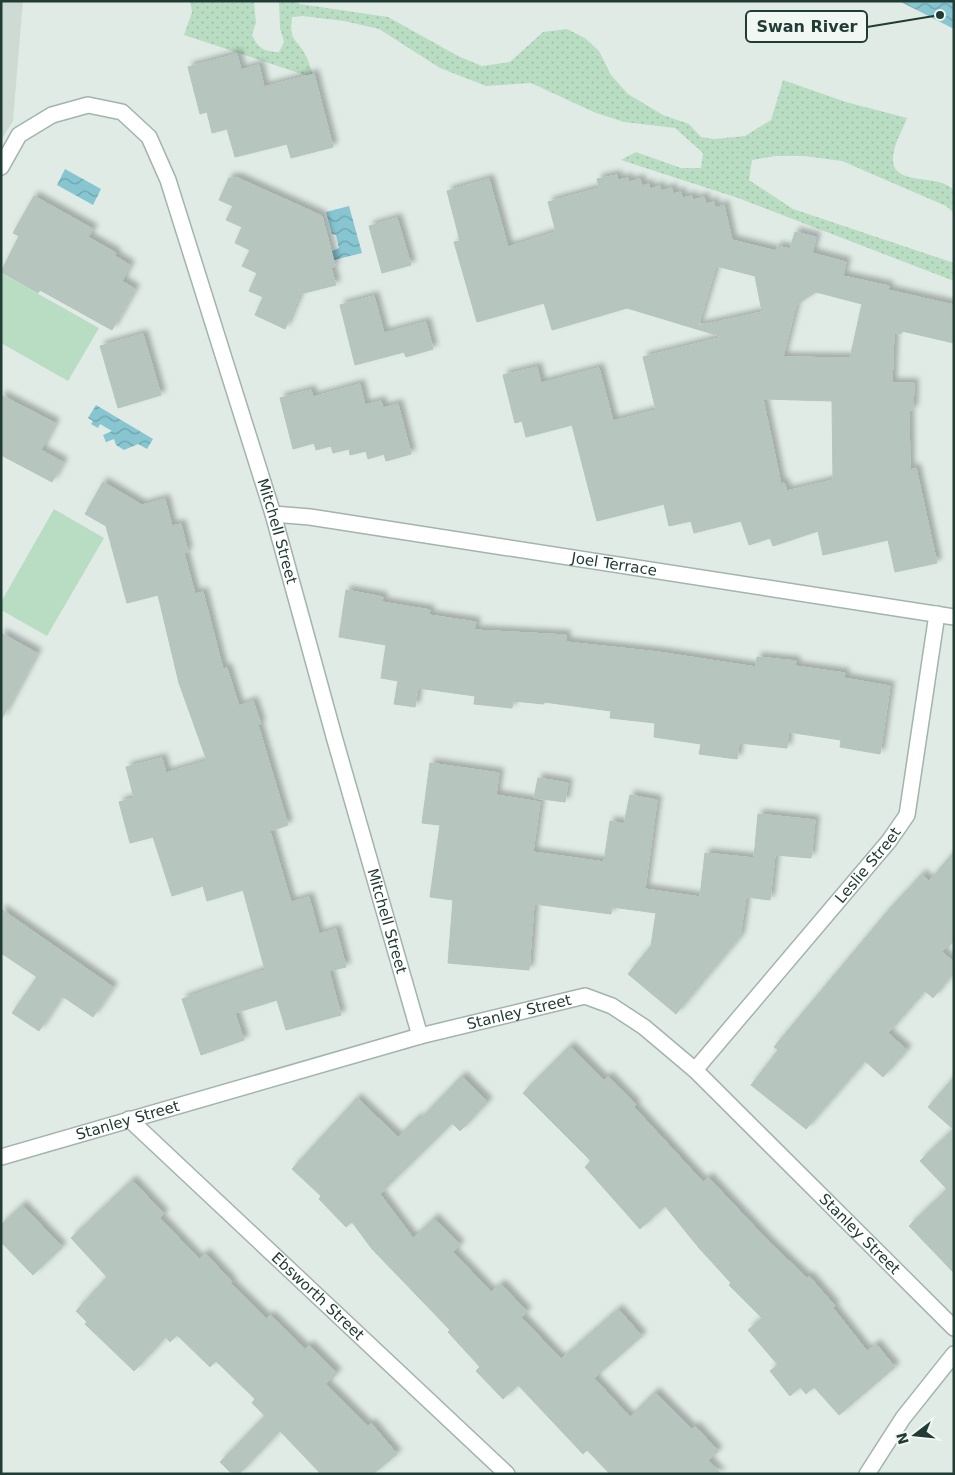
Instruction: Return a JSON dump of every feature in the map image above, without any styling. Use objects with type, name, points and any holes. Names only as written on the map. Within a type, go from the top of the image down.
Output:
[{"type":"street","name":"Mitchell Street","points":[[1,167],[19,135],[52,115],[88,105],[122,112],[149,137],[168,180],[273,514],[334,740],[420,1036]]},
{"type":"street","name":"Joel Terrace","points":[[273,514],[310,517],[954,617]]},
{"type":"street","name":"Leslie Street","points":[[695,1070],[889,841],[907,815],[937,614]]},
{"type":"street","name":"Stanley Street","points":[[1,1157],[420,1036],[585,996],[612,1006],[644,1027],[695,1070],[954,1328]]},
{"type":"street","name":"Ebsworth Street","points":[[129,1119],[507,1474]]},
{"type":"street","points":[[867,1474],[903,1418],[954,1354]]},
{"type":"shaded area","points":[[1,1],[23,1],[13,121],[1,140]]},
{"type":"green space","points":[[190,1],[254,1],[256,23],[252,34],[259,46],[274,52],[279,52],[284,42],[280,28],[279,1],[296,1],[300,4],[388,17],[458,56],[482,66],[510,62],[543,32],[567,29],[585,38],[599,51],[611,75],[628,94],[663,115],[689,124],[701,137],[714,139],[745,136],[771,120],[783,80],[846,102],[907,118],[895,147],[893,163],[897,171],[905,175],[946,184],[954,190],[954,213],[946,206],[842,161],[804,156],[776,156],[752,160],[749,180],[793,209],[954,263],[954,281],[738,198],[621,160],[636,152],[681,168],[701,168],[703,153],[675,128],[624,122],[596,113],[531,83],[486,86],[440,68],[379,29],[344,21],[303,16],[292,17],[292,35],[302,49],[314,78],[184,35],[192,12]]},
{"type":"green space","points":[[1,273],[99,328],[68,381],[1,343]]},
{"type":"green space","points":[[54,509],[104,538],[47,636],[1,610],[1,602]]},
{"type":"water","points":[[899,1],[954,1],[954,29]]},
{"type":"water","points":[[65,169],[101,189],[93,205],[57,185]]},
{"type":"water","points":[[349,206],[362,253],[334,260],[332,251],[339,248],[336,235],[332,234],[326,212]]},
{"type":"water","points":[[96,405],[153,439],[147,449],[138,444],[124,450],[116,445],[114,439],[106,442],[103,435],[112,431],[100,424],[98,428],[91,424],[93,421],[88,418]]},
{"type":"building","points":[[237,54],[241,70],[259,65],[264,87],[314,74],[333,147],[291,158],[287,144],[235,157],[227,129],[212,133],[207,112],[200,114],[188,67]]},
{"type":"building","points":[[617,175],[618,180],[628,178],[629,182],[640,179],[642,186],[649,184],[650,189],[660,186],[661,191],[672,188],[673,194],[681,192],[682,198],[692,196],[693,200],[704,197],[706,204],[714,202],[715,208],[724,205],[732,240],[776,251],[777,246],[790,249],[795,232],[816,237],[812,253],[846,262],[843,276],[889,286],[888,290],[954,305],[954,343],[902,331],[901,334],[894,333],[892,383],[914,383],[913,410],[909,410],[910,470],[916,468],[937,563],[895,572],[888,540],[823,555],[818,531],[773,546],[770,538],[749,545],[741,521],[694,533],[691,521],[669,526],[664,504],[597,521],[572,425],[526,437],[522,421],[515,423],[503,375],[537,367],[541,383],[599,368],[613,421],[656,410],[643,357],[723,337],[627,308],[552,330],[544,303],[477,322],[454,242],[460,241],[447,191],[489,179],[508,247],[556,232],[548,202],[599,188],[597,179]],"holes":[[[716,266],[755,276],[762,312],[698,326]],[[816,292],[862,304],[850,358],[783,357],[796,305]],[[763,399],[832,401],[833,480],[787,491],[784,483],[781,484]]]},
{"type":"building","points":[[229,178],[238,178],[322,216],[335,266],[331,268],[336,285],[300,294],[285,329],[255,315],[263,297],[249,291],[257,273],[242,266],[250,250],[235,243],[242,227],[226,220],[233,206],[219,200]]},
{"type":"building","points":[[34,196],[93,229],[88,237],[116,253],[115,256],[130,265],[122,281],[135,289],[112,330],[40,290],[38,293],[1,272],[19,236],[13,233]]},
{"type":"building","points":[[397,218],[411,265],[382,273],[369,226]]},
{"type":"building","points":[[374,296],[384,333],[426,322],[433,349],[406,357],[404,352],[355,365],[340,305]]},
{"type":"building","points":[[143,334],[161,395],[118,408],[100,346]]},
{"type":"building","points":[[360,384],[365,405],[381,401],[383,408],[398,404],[411,454],[386,461],[384,454],[368,459],[366,451],[350,455],[349,449],[333,453],[331,446],[316,450],[314,443],[293,449],[280,398],[311,390],[313,397]]},
{"type":"building","points":[[1,395],[55,423],[41,450],[63,462],[52,482],[1,455]]},
{"type":"building","points":[[103,482],[142,505],[165,499],[172,526],[181,524],[188,552],[184,553],[195,594],[203,592],[223,669],[227,668],[239,706],[253,701],[261,724],[258,725],[288,825],[270,831],[291,902],[309,897],[319,934],[336,929],[346,967],[329,971],[341,1015],[286,1030],[277,1000],[235,1013],[244,1040],[201,1055],[182,999],[265,970],[243,890],[207,901],[203,886],[172,896],[153,837],[130,843],[119,802],[134,798],[126,767],[162,758],[166,773],[207,761],[179,683],[158,595],[127,603],[106,526],[85,514]]},
{"type":"building","points":[[346,590],[383,597],[382,602],[430,610],[429,615],[476,622],[474,630],[566,635],[566,642],[658,652],[756,667],[757,657],[796,661],[795,666],[845,673],[844,678],[890,686],[880,754],[840,747],[841,740],[788,732],[787,748],[739,743],[737,759],[699,754],[701,744],[654,737],[655,723],[610,718],[611,711],[544,702],[544,704],[513,701],[512,708],[474,704],[475,696],[418,688],[415,707],[394,704],[398,681],[381,678],[386,645],[339,637]]},
{"type":"building","points":[[1,633],[37,653],[1,720]]},
{"type":"building","points":[[430,763],[499,773],[496,795],[540,802],[533,852],[604,862],[610,821],[624,824],[630,795],[657,800],[645,889],[700,897],[705,853],[754,858],[758,814],[815,820],[811,858],[775,855],[770,900],[746,897],[740,937],[676,1014],[628,974],[651,946],[656,913],[612,907],[611,914],[534,904],[529,970],[448,963],[453,900],[430,897],[440,825],[422,823]]},
{"type":"building","points":[[538,778],[568,783],[565,802],[534,798]]},
{"type":"building","points":[[954,852],[954,940],[942,952],[954,962],[954,972],[933,998],[925,991],[888,1033],[907,1050],[883,1077],[865,1061],[806,1129],[751,1085],[778,1050],[774,1047],[891,907],[922,874],[929,881]]},
{"type":"building","points":[[1,909],[113,987],[93,1017],[62,996],[39,1031],[12,1013],[37,977],[1,953]]},
{"type":"building","points":[[570,1046],[604,1080],[608,1076],[703,1182],[708,1177],[770,1243],[807,1278],[809,1276],[835,1306],[833,1308],[867,1351],[876,1344],[895,1367],[839,1415],[814,1387],[806,1394],[800,1387],[790,1396],[770,1371],[778,1365],[748,1330],[762,1318],[729,1285],[731,1283],[699,1248],[665,1206],[640,1229],[585,1167],[591,1161],[523,1093]]},
{"type":"building","points":[[462,1076],[488,1102],[460,1131],[452,1123],[380,1194],[413,1238],[434,1218],[460,1245],[453,1252],[491,1292],[501,1284],[527,1312],[521,1317],[561,1359],[618,1309],[642,1336],[594,1378],[630,1417],[655,1392],[692,1429],[695,1426],[718,1451],[708,1460],[721,1474],[610,1474],[587,1450],[583,1454],[518,1385],[503,1399],[476,1371],[480,1367],[448,1332],[450,1330],[372,1249],[352,1222],[346,1227],[319,1199],[321,1196],[292,1169],[357,1098],[398,1137],[417,1118],[419,1120]]},
{"type":"building","points":[[954,1077],[954,1273],[909,1226],[947,1189],[920,1161],[953,1129],[928,1107]]},
{"type":"building","points":[[132,1180],[164,1214],[160,1218],[199,1259],[205,1253],[232,1282],[230,1283],[267,1319],[270,1315],[305,1349],[309,1345],[337,1373],[326,1384],[368,1426],[371,1423],[397,1454],[373,1474],[321,1474],[280,1431],[239,1474],[232,1474],[220,1462],[265,1416],[252,1403],[255,1399],[216,1361],[210,1367],[177,1335],[170,1342],[166,1337],[134,1371],[85,1324],[87,1322],[76,1311],[107,1277],[71,1238]]},
{"type":"building","points":[[22,1205],[62,1247],[33,1275],[1,1242],[1,1225]]},
{"type":"place","name":"Swan River","points":[[940,15]]}]
